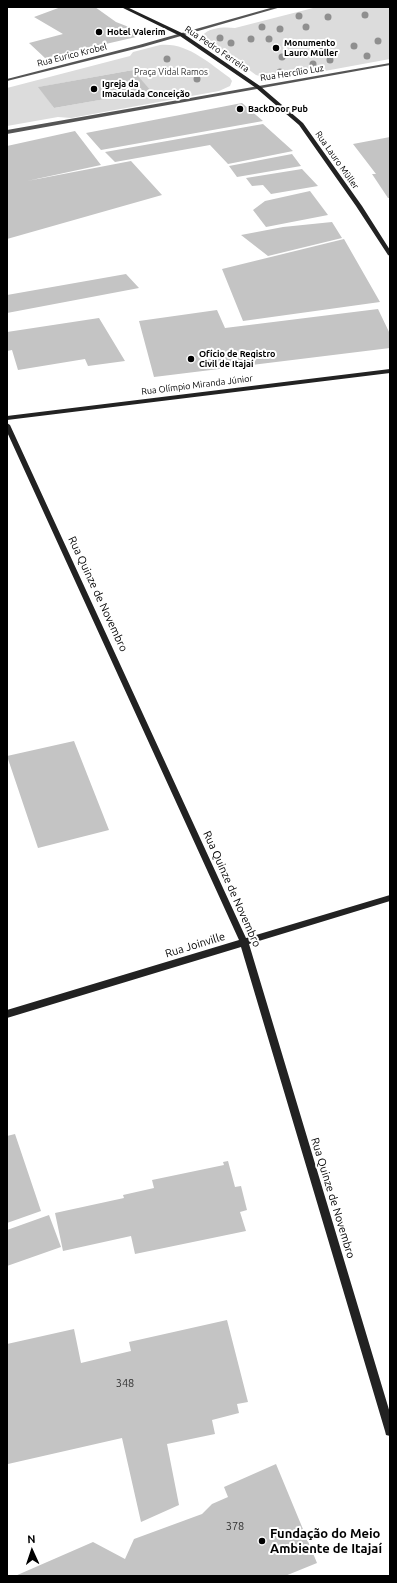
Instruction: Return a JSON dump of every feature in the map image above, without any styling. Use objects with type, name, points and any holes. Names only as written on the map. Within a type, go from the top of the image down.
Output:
[{"type":"street","name":"Rua Pedro Ferreira","points":[[123,7],[182,35],[258,87]]},
{"type":"street","name":"Rua Eurico Krobel","points":[[7,80],[182,35],[279,7]]},
{"type":"street","name":"Rua Hercílio Luz","points":[[7,132],[390,64]]},
{"type":"street","name":"Rua Lauro Müller","points":[[258,87],[302,124],[359,206],[390,254]]},
{"type":"street","name":"Rua Olímpio Miranda Júnior","points":[[7,418],[390,371]]},
{"type":"street","name":"Rua Quinze de Novembro","points":[[7,425],[244,942],[390,1431]]},
{"type":"street","name":"Rua Joinville","points":[[7,1014],[390,898]]},
{"type":"green space","name":"Praça Vidal Ramos","points":[[317,7],[390,7],[390,59],[281,79],[270,79],[256,75],[233,58],[205,41],[202,36],[213,29],[235,28]]},
{"type":"green space","name":"Praça Vidal Ramos","points":[[160,45],[179,47],[188,50],[206,60],[232,81],[230,86],[219,91],[71,118],[58,117],[7,126],[7,88],[130,56],[133,52]],"holes":[[[133,70],[150,91],[54,108],[39,87]]]},
{"type":"building","name":"Hotel Valerim","points":[[61,7],[95,7],[116,22],[139,31],[136,37],[45,58],[29,43],[63,34],[34,17]]},
{"type":"building","name":"Igreja da Imaculada Conceição","points":[[133,70],[151,91],[54,108],[38,87]]},
{"type":"building","points":[[242,103],[263,121],[101,150],[86,133]]},
{"type":"building","points":[[263,124],[293,151],[228,164],[210,145],[115,162],[105,152]]},
{"type":"building","points":[[75,131],[101,165],[27,181],[131,161],[162,195],[7,239],[7,146]]},
{"type":"building","points":[[390,137],[390,198],[388,198],[372,174],[376,174],[353,144]]},
{"type":"building","points":[[292,154],[301,166],[237,177],[229,166]]},
{"type":"building","points":[[302,169],[318,186],[271,194],[263,185],[252,186],[246,178]]},
{"type":"building","points":[[310,191],[328,215],[266,227],[253,210],[265,201]]},
{"type":"building","points":[[332,222],[342,238],[268,256],[241,235],[283,227]]},
{"type":"building","points":[[344,239],[380,302],[243,321],[222,269]]},
{"type":"building","points":[[126,274],[139,288],[7,313],[7,295]]},
{"type":"building","points":[[378,309],[390,334],[390,348],[154,377],[139,321],[217,310],[225,328]]},
{"type":"building","points":[[99,318],[125,361],[88,366],[85,359],[18,370],[12,350],[7,351],[7,332]]},
{"type":"building","points":[[74,741],[109,830],[38,848],[7,756]]},
{"type":"building","points":[[15,1134],[41,1211],[7,1223],[7,1136]]},
{"type":"building","points":[[228,1161],[235,1187],[241,1186],[247,1210],[240,1212],[246,1231],[135,1254],[131,1236],[63,1251],[55,1213],[124,1198],[123,1195],[154,1188],[152,1180],[224,1165],[223,1162]]},
{"type":"building","points":[[49,1215],[61,1247],[7,1266],[7,1230]]},
{"type":"building","points":[[227,1320],[248,1402],[237,1404],[239,1413],[212,1420],[215,1434],[167,1444],[179,1505],[141,1522],[122,1438],[8,1464],[7,1344],[74,1329],[81,1363],[131,1351],[129,1342]]},
{"type":"building","points":[[276,1464],[317,1563],[285,1576],[15,1576],[93,1542],[125,1559],[134,1539],[202,1514],[212,1504],[228,1497],[224,1487]]},
{"type":"place","name":"Hotel Valerim","points":[[99,32]]},
{"type":"place","name":"Monumento Lauro Muller","points":[[276,48]]},
{"type":"place","name":"Igreja da Imaculada Conceição","points":[[94,89]]},
{"type":"place","name":"BackDoor Pub","points":[[240,109]]},
{"type":"place","name":"Ofício de Registro Civil de Itajaí","points":[[191,359]]},
{"type":"place","name":"Fundação do Meio Ambiente de Itajaí","points":[[262,1541]]}]
